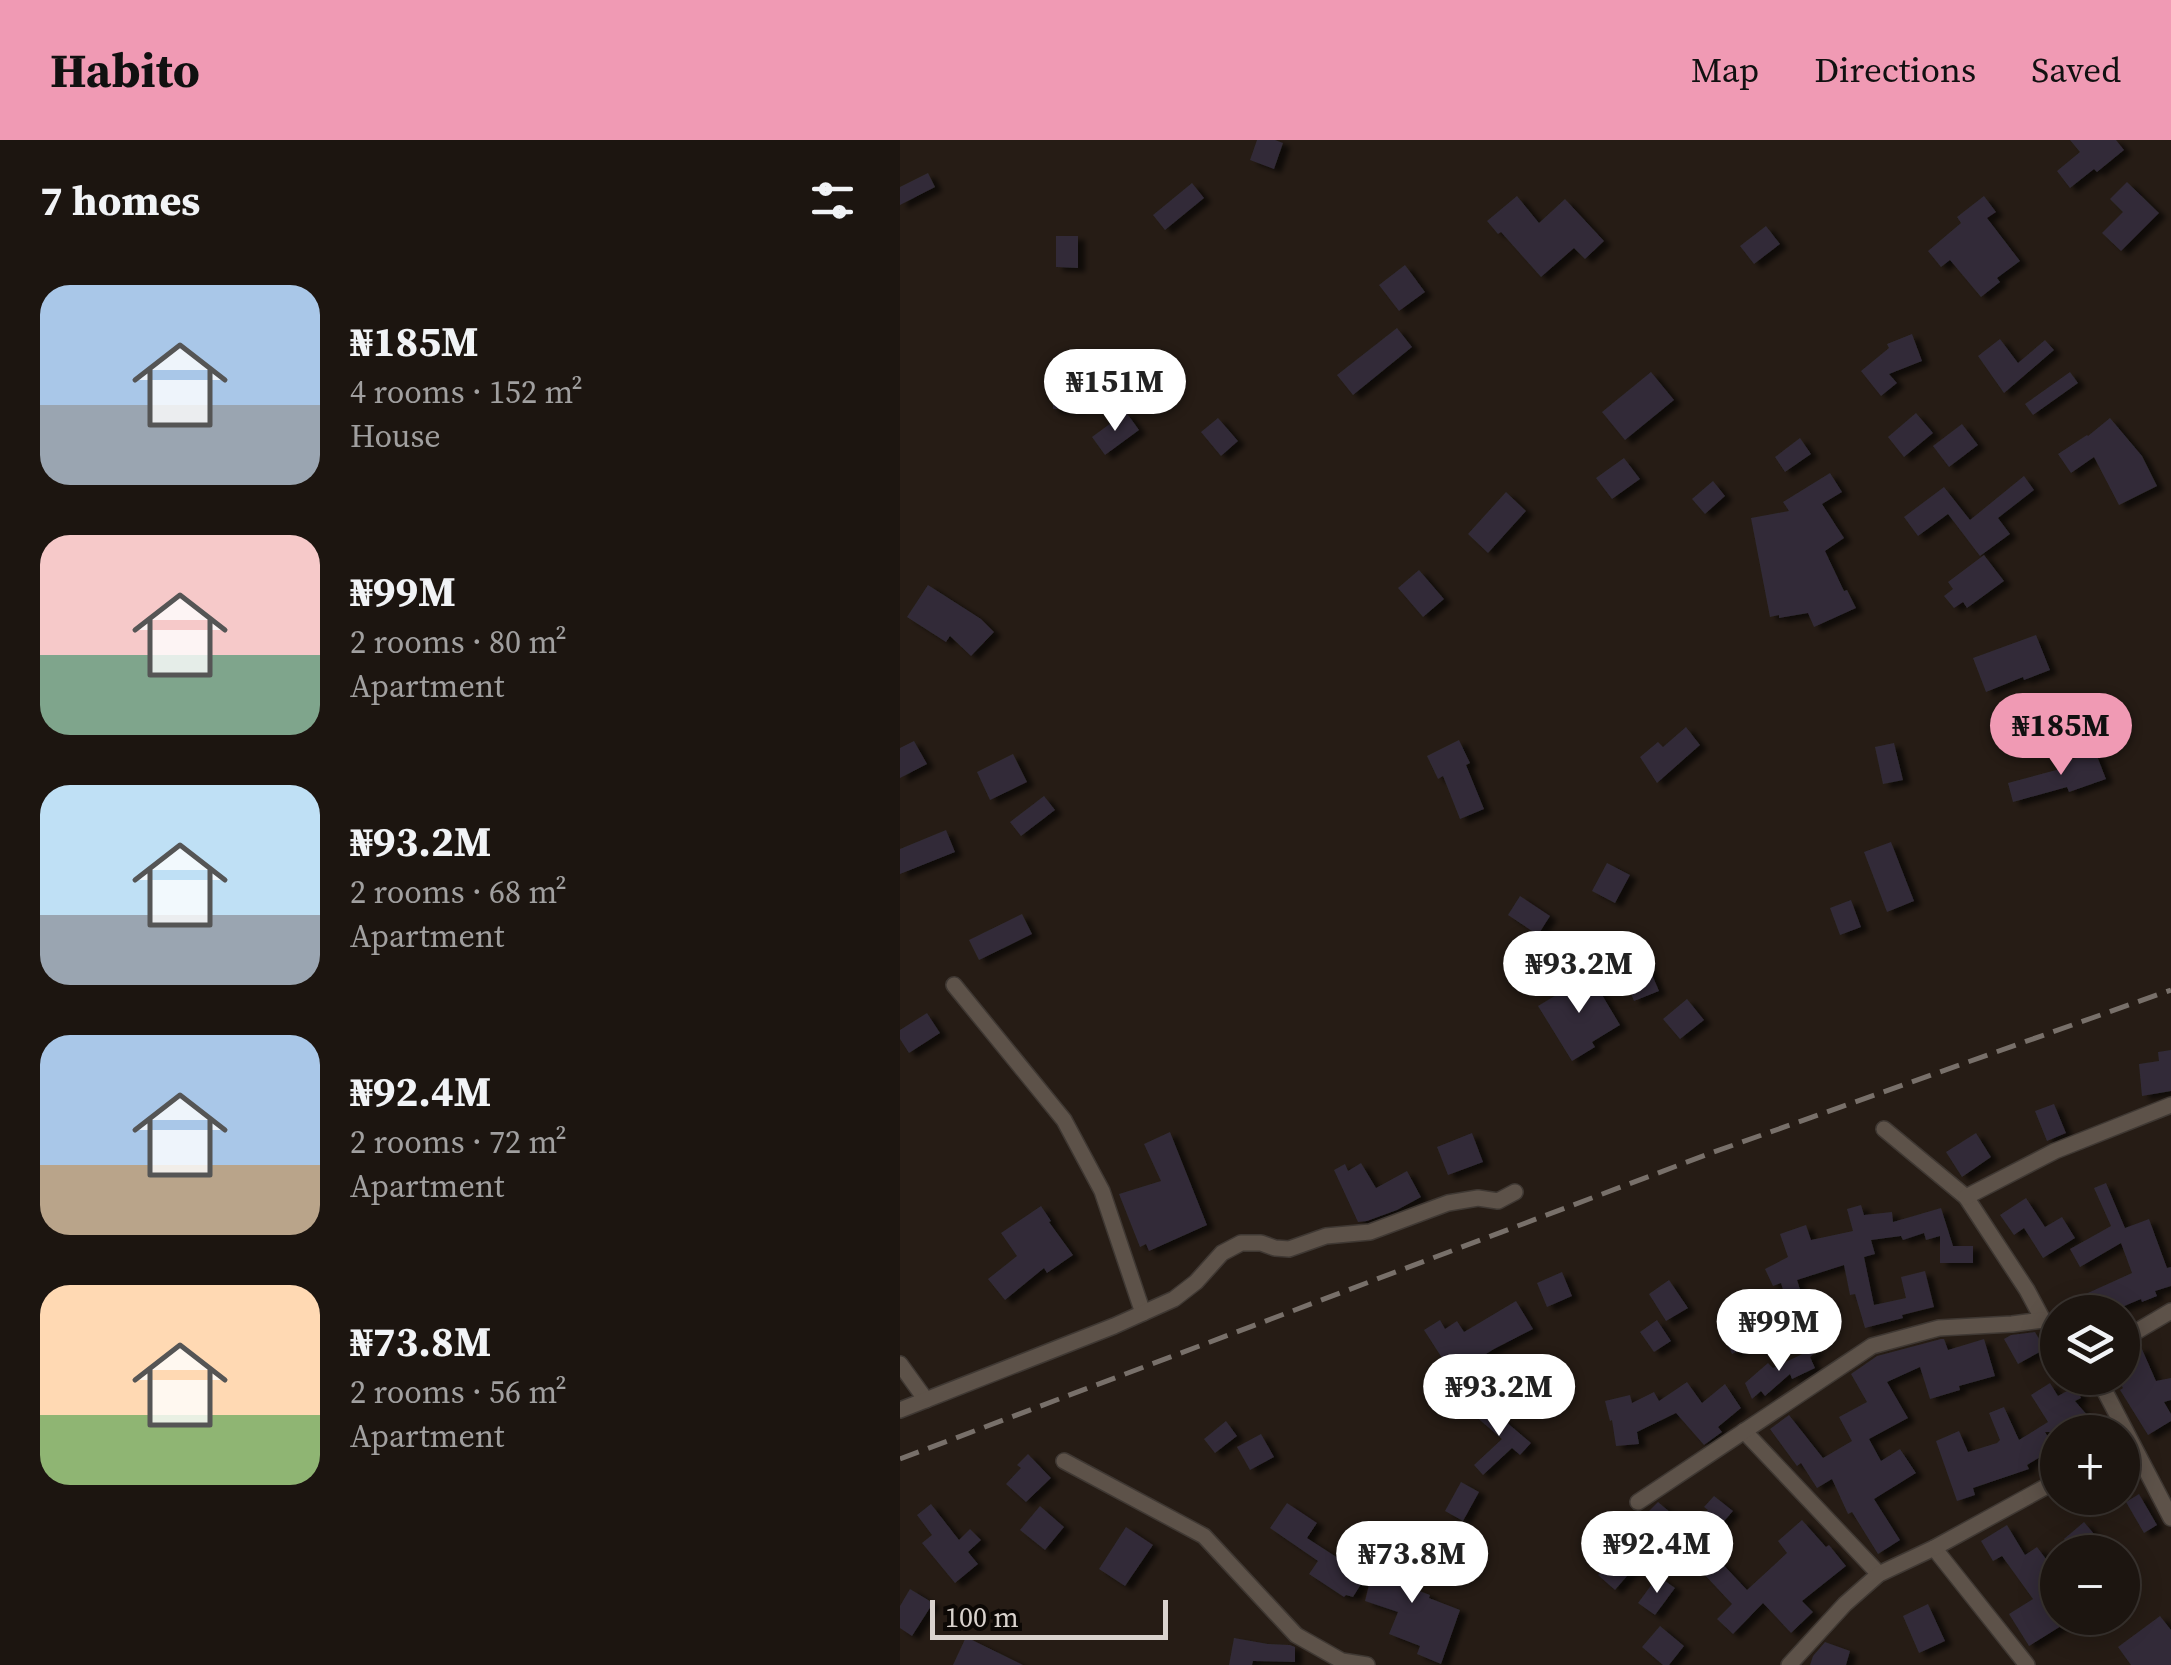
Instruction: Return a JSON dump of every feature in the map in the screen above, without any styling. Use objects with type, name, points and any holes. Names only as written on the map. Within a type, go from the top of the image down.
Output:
[{"type":"street","points":[[954,985],[1064,1120],[1102,1191],[1142,1313]]},
{"type":"street","points":[[1966,1196],[2055,1151],[2171,1105]]},
{"type":"street","points":[[1884,1128],[1966,1196],[2040,1314]]},
{"type":"street","points":[[900,1410],[1174,1298],[1196,1282],[1222,1253],[1241,1243],[1289,1249],[1326,1236],[1370,1232],[1448,1204],[1478,1198],[1498,1202],[1515,1192]]},
{"type":"street","points":[[2140,1329],[2171,1311]]},
{"type":"street","points":[[1638,1502],[1872,1346],[1939,1328],[2040,1320]]},
{"type":"street","points":[[900,1364],[926,1400]]},
{"type":"street","points":[[1744,1431],[1878,1574]]},
{"type":"street","points":[[1064,1461],[1204,1536],[1296,1635],[1342,1663],[1368,1665]]},
{"type":"street","points":[[2140,1465],[2171,1518]]},
{"type":"street","points":[[1790,1665],[1844,1604],[1878,1574],[2040,1490]]},
{"type":"street","points":[[1934,1548],[2027,1665]]},
{"type":"building","points":[[1257,140],[1283,143],[1274,169],[1250,160]]},
{"type":"building","points":[[2070,140],[2116,140],[2124,150],[2070,188],[2057,171],[2080,152]]},
{"type":"building","points":[[928,173],[935,187],[900,205],[900,187]]},
{"type":"building","points":[[2127,182],[2159,213],[2121,251],[2102,233],[2123,212],[2110,199]]},
{"type":"building","points":[[1192,183],[1204,198],[1165,230],[1153,215]]},
{"type":"building","points":[[1517,196],[1539,223],[1565,199],[1604,241],[1585,259],[1574,248],[1541,277],[1487,221]]},
{"type":"building","points":[[1984,196],[1996,212],[1987,218],[2020,261],[1997,278],[2000,282],[1981,297],[1950,260],[1941,267],[1928,251],[1961,223],[1957,217]]},
{"type":"building","points":[[1766,226],[1780,244],[1754,264],[1740,246]]},
{"type":"building","points":[[1056,236],[1078,236],[1078,268],[1056,267]]},
{"type":"building","points":[[1405,265],[1425,292],[1399,311],[1379,285]]},
{"type":"building","points":[[1397,328],[1412,347],[1353,395],[1337,375]]},
{"type":"building","points":[[1912,334],[1922,361],[1889,374],[1897,383],[1881,396],[1861,371],[1889,348],[1887,344]]},
{"type":"building","points":[[2000,339],[2018,363],[2045,340],[2054,350],[2004,393],[1978,356]]},
{"type":"building","points":[[1651,372],[1674,400],[1625,440],[1602,412]]},
{"type":"building","points":[[2070,372],[2078,383],[2033,415],[2025,404]]},
{"type":"building","points":[[1052,376],[1078,376],[1079,409],[1053,409]]},
{"type":"building","points":[[1126,412],[1139,430],[1105,455],[1092,437]]},
{"type":"building","points":[[1916,413],[1933,433],[1904,457],[1888,437]]},
{"type":"building","points":[[1218,418],[1238,441],[1221,456],[1201,432]]},
{"type":"building","points":[[2110,418],[2142,456],[2157,486],[2119,505],[2094,457],[2071,473],[2058,454]]},
{"type":"building","points":[[1962,424],[1978,445],[1949,467],[1933,446]]},
{"type":"building","points":[[1800,438],[1811,454],[1785,472],[1775,457]]},
{"type":"building","points":[[1624,458],[1640,479],[1612,499],[1596,478]]},
{"type":"building","points":[[1830,473],[1842,492],[1822,504],[1844,538],[1825,551],[1856,608],[1814,627],[1808,613],[1770,617],[1751,518],[1789,511],[1783,502]]},
{"type":"building","points":[[2024,476],[2034,490],[1998,518],[2010,534],[1980,556],[1948,514],[1918,536],[1904,517],[1944,487],[1970,520]]},
{"type":"building","points":[[1713,481],[1725,496],[1705,514],[1692,499]]},
{"type":"building","points":[[1506,492],[1526,511],[1488,553],[1468,534]]},
{"type":"building","points":[[1984,555],[2004,581],[1967,608],[1963,602],[1954,608],[1944,596],[1953,589],[1948,582]]},
{"type":"building","points":[[1419,570],[1444,599],[1423,617],[1398,588]]},
{"type":"building","points":[[928,585],[981,619],[994,632],[971,656],[950,636],[946,642],[907,617]]},
{"type":"building","points":[[2036,635],[2050,670],[1986,692],[1973,658]]},
{"type":"building","points":[[1686,727],[1700,745],[1657,783],[1640,757],[1658,742],[1663,747]]},
{"type":"building","points":[[1459,740],[1484,809],[1460,819],[1443,776],[1438,779],[1427,756]]},
{"type":"building","points":[[914,741],[927,764],[900,778],[900,748]]},
{"type":"building","points":[[1894,743],[1903,780],[1883,784],[1875,747]]},
{"type":"building","points":[[2095,751],[2106,779],[2069,792],[2067,787],[2013,802],[2008,783],[2060,769],[2059,764]]},
{"type":"building","points":[[1013,754],[1027,782],[990,800],[977,772]]},
{"type":"building","points":[[1044,796],[1055,810],[1021,836],[1010,822]]},
{"type":"building","points":[[946,830],[955,852],[900,874],[900,849]]},
{"type":"building","points":[[1891,842],[1914,901],[1887,912],[1864,852]]},
{"type":"building","points":[[1607,863],[1630,875],[1615,903],[1592,891]]},
{"type":"building","points":[[1520,896],[1550,916],[1538,935],[1508,915]]},
{"type":"building","points":[[1851,900],[1861,927],[1840,935],[1830,908]]},
{"type":"building","points":[[1022,914],[1032,934],[979,960],[969,940]]},
{"type":"building","points":[[1644,956],[1659,991],[1634,1001],[1620,966]]},
{"type":"building","points":[[1582,973],[1587,980],[1592,978],[1620,1025],[1592,1042],[1595,1047],[1572,1061],[1538,1006],[1568,988],[1565,982]]},
{"type":"building","points":[[1687,999],[1704,1020],[1680,1039],[1663,1019]]},
{"type":"building","points":[[927,1013],[940,1033],[909,1053],[900,1039],[900,1030]]},
{"type":"building","points":[[2171,1050],[2171,1091],[2142,1096],[2139,1064],[2159,1061],[2158,1052]]},
{"type":"building","points":[[2054,1104],[2066,1133],[2047,1141],[2035,1111]]},
{"type":"building","points":[[1170,1132],[1207,1225],[1149,1251],[1146,1244],[1140,1247],[1119,1194],[1161,1181],[1144,1144]]},
{"type":"building","points":[[1472,1133],[1483,1162],[1448,1175],[1437,1147]]},
{"type":"building","points":[[1976,1133],[1991,1157],[1962,1177],[1946,1152]]},
{"type":"building","points":[[1361,1163],[1376,1188],[1407,1171],[1421,1197],[1397,1210],[1358,1222],[1334,1170],[1345,1164],[1348,1171]]},
{"type":"building","points":[[2106,1183],[2125,1228],[2149,1219],[2167,1268],[2171,1267],[2171,1286],[2155,1291],[2157,1296],[2142,1302],[2140,1295],[2083,1295],[2132,1273],[2121,1243],[2080,1267],[2070,1249],[2111,1226],[2094,1188]]},
{"type":"building","points":[[2026,1198],[2045,1227],[2062,1217],[2075,1238],[2043,1258],[2024,1228],[2014,1235],[2000,1215]]},
{"type":"building","points":[[1861,1205],[1864,1215],[1892,1212],[1893,1222],[1941,1208],[1953,1246],[1973,1246],[1973,1263],[1940,1263],[1940,1236],[1926,1240],[1924,1233],[1903,1240],[1901,1236],[1871,1240],[1875,1254],[1864,1257],[1874,1305],[1906,1298],[1901,1277],[1925,1271],[1934,1307],[1865,1328],[1855,1294],[1850,1295],[1844,1265],[1797,1280],[1806,1308],[1830,1301],[1833,1309],[1794,1326],[1781,1283],[1773,1286],[1765,1269],[1788,1257],[1780,1234],[1806,1225],[1811,1240],[1853,1231],[1847,1209]]},
{"type":"building","points":[[1041,1206],[1073,1255],[1047,1273],[1044,1268],[1005,1300],[988,1279],[1017,1256],[1001,1233]]},
{"type":"building","points":[[1562,1272],[1572,1296],[1547,1307],[1537,1283]]},
{"type":"building","points":[[1669,1280],[1688,1308],[1666,1321],[1649,1294]]},
{"type":"building","points":[[1516,1301],[1533,1329],[1468,1365],[1470,1368],[1455,1378],[1424,1330],[1440,1320],[1445,1329],[1457,1321],[1464,1332]]},
{"type":"building","points":[[1657,1320],[1671,1341],[1654,1352],[1640,1332]]},
{"type":"building","points":[[1743,1320],[1753,1343],[1732,1354],[1721,1329]]},
{"type":"building","points":[[2035,1332],[2040,1352],[2018,1364],[2004,1339]]},
{"type":"building","points":[[1944,1339],[1948,1350],[1984,1339],[1995,1376],[1930,1399],[1920,1367],[1887,1382],[1908,1418],[1869,1439],[1881,1461],[1900,1449],[1916,1473],[1874,1499],[1900,1540],[1878,1554],[1852,1512],[1848,1514],[1832,1479],[1817,1488],[1801,1463],[1797,1466],[1770,1429],[1789,1415],[1823,1458],[1852,1441],[1839,1417],[1867,1402],[1851,1374],[1877,1356]]},
{"type":"building","points":[[2140,1347],[2156,1381],[2171,1378],[2171,1400],[2164,1402],[2171,1421],[2148,1435],[2140,1415],[2136,1415],[2123,1395],[2140,1395]]},
{"type":"building","points":[[1815,1348],[1817,1351],[1810,1357],[1815,1368],[1792,1379],[1790,1374],[1765,1396],[1761,1391],[1752,1399],[1745,1383],[1768,1363],[1773,1368]]},
{"type":"building","points":[[1687,1382],[1702,1403],[1725,1384],[1741,1408],[1718,1427],[1722,1432],[1704,1445],[1676,1413],[1637,1432],[1639,1444],[1616,1446],[1605,1401],[1630,1395],[1632,1403],[1654,1392],[1659,1401]]},
{"type":"building","points":[[2040,1389],[2040,1395],[2080,1395],[2075,1401],[2087,1415],[2044,1415],[2031,1395]]},
{"type":"building","points":[[1484,1403],[1531,1443],[1520,1455],[1512,1448],[1483,1475],[1474,1465],[1502,1439],[1474,1415]]},
{"type":"building","points":[[2004,1407],[2019,1440],[2040,1427],[2040,1457],[2027,1465],[2029,1469],[1973,1488],[1975,1495],[1957,1501],[1936,1441],[1959,1431],[1968,1452],[1997,1443],[2000,1440],[1989,1413]]},
{"type":"building","points":[[1226,1421],[1237,1436],[1215,1453],[1204,1439]]},
{"type":"building","points":[[1261,1434],[1274,1457],[1250,1470],[1237,1447]]},
{"type":"building","points":[[1028,1454],[1051,1478],[1026,1502],[1006,1484]]},
{"type":"building","points":[[1461,1482],[1479,1492],[1463,1521],[1445,1511]]},
{"type":"building","points":[[1714,1496],[1733,1511],[1704,1544],[1747,1590],[1787,1553],[1778,1541],[1802,1520],[1846,1566],[1802,1601],[1813,1612],[1791,1633],[1763,1603],[1733,1634],[1717,1619],[1732,1604],[1678,1550]]},
{"type":"building","points":[[2140,1496],[2157,1525],[2144,1533],[2134,1515],[2140,1515]]},
{"type":"building","points":[[1658,1502],[1677,1518],[1663,1534],[1659,1530],[1653,1536],[1637,1523]]},
{"type":"building","points":[[1287,1503],[1317,1523],[1307,1538],[1366,1576],[1353,1597],[1344,1597],[1309,1574],[1318,1561],[1270,1528]]},
{"type":"building","points":[[931,1504],[959,1540],[970,1529],[981,1540],[968,1552],[978,1564],[955,1583],[922,1543],[932,1535],[917,1515]]},
{"type":"building","points":[[1040,1506],[1064,1527],[1045,1550],[1020,1530]]},
{"type":"building","points":[[2084,1522],[2095,1535],[2069,1535]]},
{"type":"building","points":[[2007,1525],[2025,1555],[2037,1547],[2040,1551],[2040,1635],[2047,1635],[2029,1646],[2009,1614],[2033,1599],[2002,1556],[1993,1561],[1981,1541]]},
{"type":"building","points":[[1126,1527],[1153,1545],[1125,1586],[1099,1569]]},
{"type":"building","points":[[1395,1540],[1419,1551],[1404,1585],[1460,1610],[1441,1664],[1417,1654],[1420,1646],[1389,1634],[1398,1612],[1365,1601],[1371,1577],[1378,1579]]},
{"type":"building","points":[[1616,1554],[1633,1569],[1615,1590],[1598,1575]]},
{"type":"building","points":[[1658,1576],[1675,1588],[1655,1615],[1638,1603]]},
{"type":"building","points":[[910,1589],[933,1603],[912,1636],[900,1628],[900,1606]]},
{"type":"building","points":[[1928,1604],[1945,1641],[1919,1653],[1903,1616]]},
{"type":"building","points":[[2160,1616],[2171,1630],[2171,1665],[2131,1665],[2118,1647],[2140,1635],[2140,1631]]},
{"type":"building","points":[[1660,1626],[1684,1646],[1669,1665],[1663,1665],[1642,1647]]},
{"type":"building","points":[[966,1637],[1023,1665],[953,1665]]},
{"type":"building","points":[[1234,1638],[1290,1645],[1295,1647],[1295,1662],[1229,1665]]},
{"type":"building","points":[[1825,1642],[1850,1651],[1846,1665],[1810,1665]]},
{"type":"railway","points":[[900,1459],[1711,1153],[2171,990]]}]
